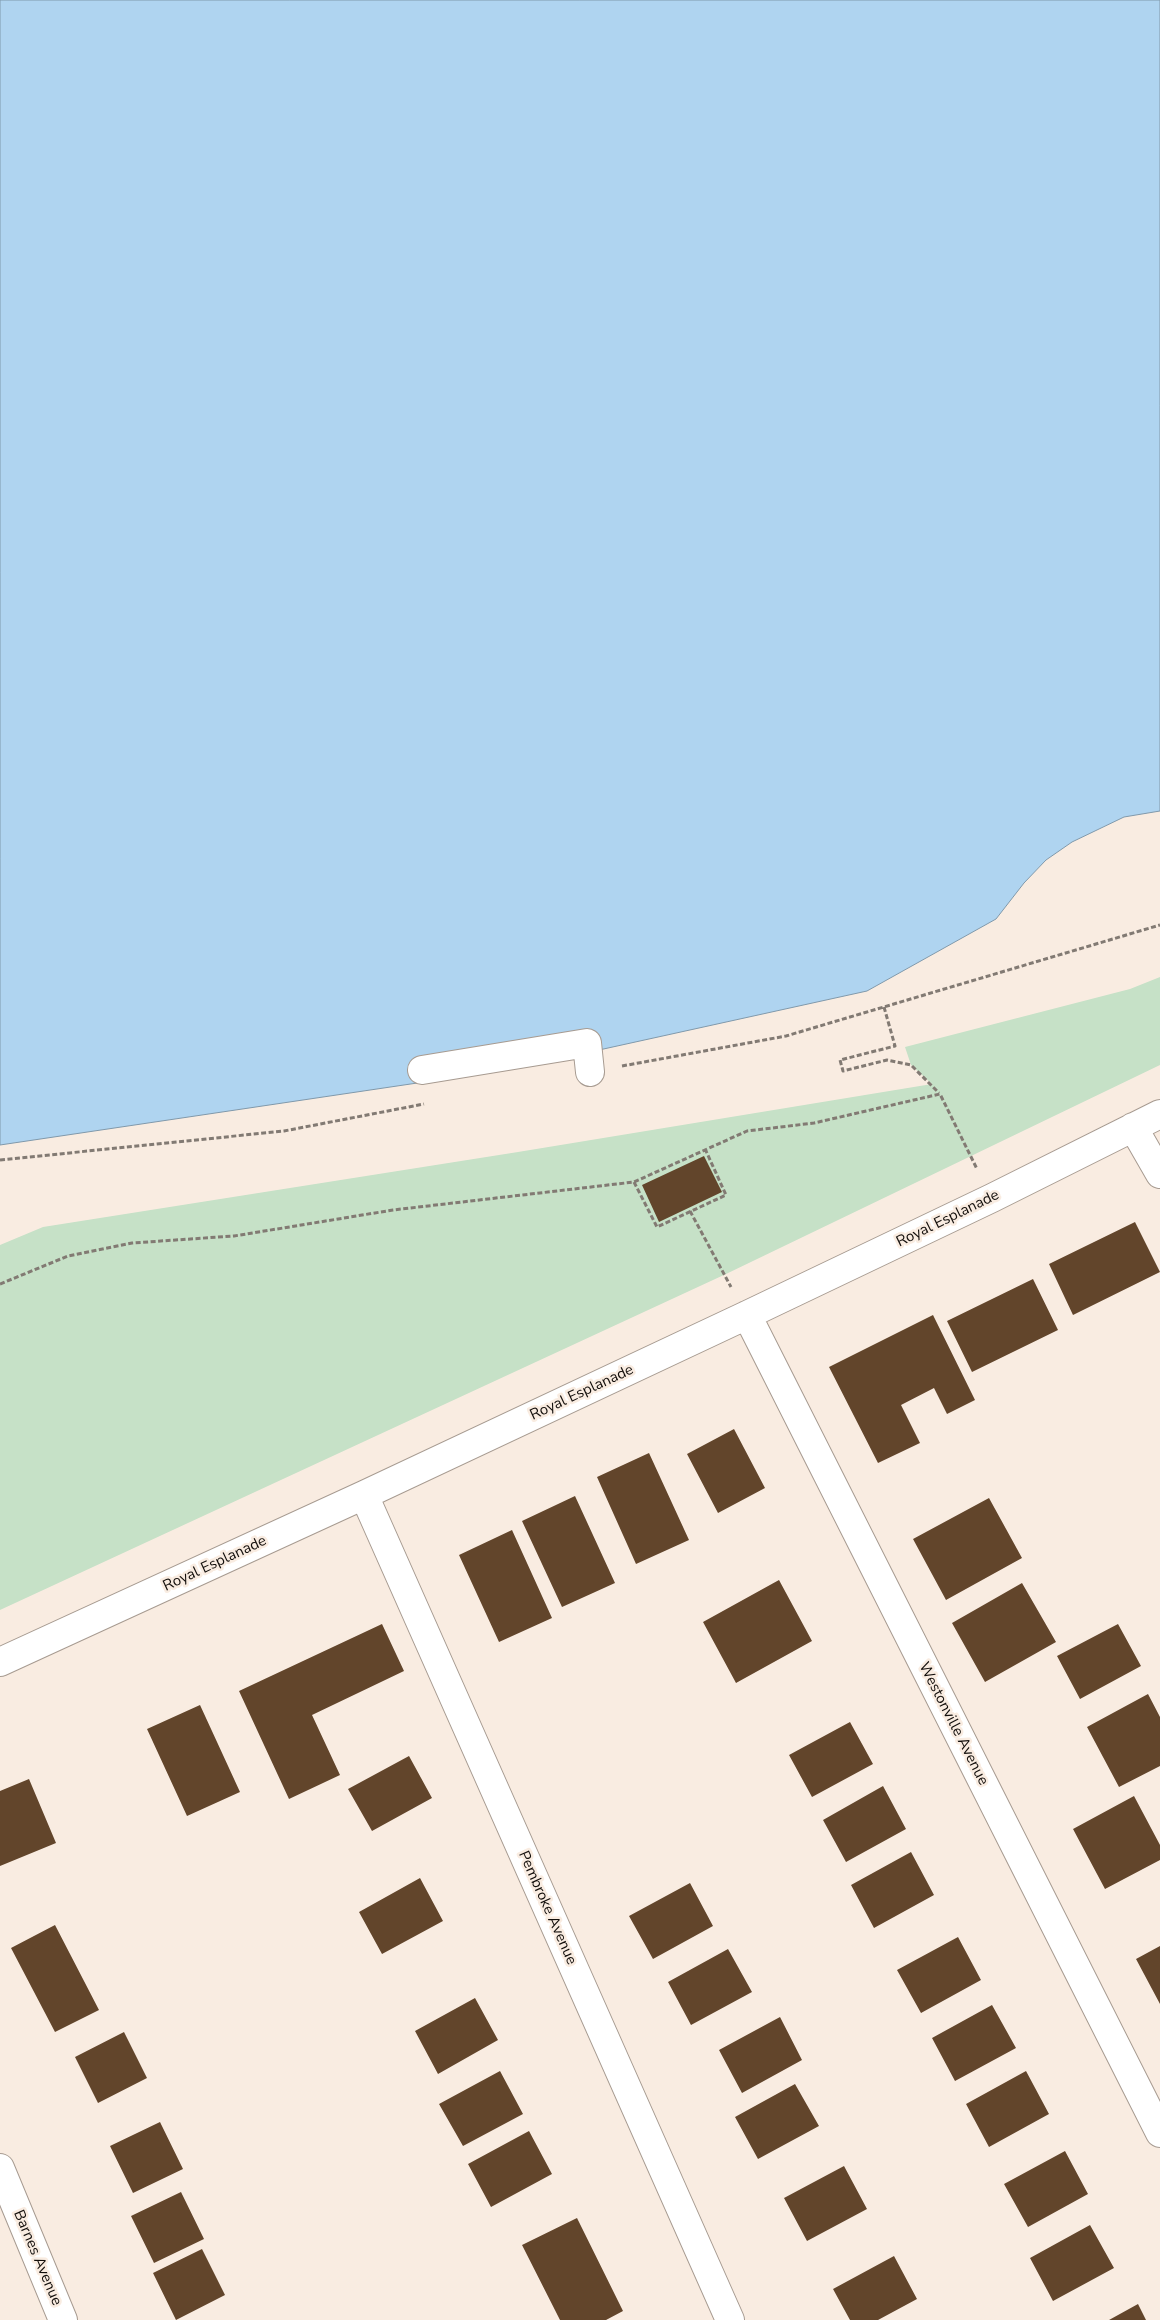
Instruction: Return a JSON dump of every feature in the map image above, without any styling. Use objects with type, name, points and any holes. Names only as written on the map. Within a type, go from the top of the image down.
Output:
[{"type":"street","points":[[422,1070],[587,1043],[590,1072]]},
{"type":"street","name":"Royal Esplanade","points":[[0,1662],[364,1495],[747,1315],[992,1198],[1160,1114]]},
{"type":"street","points":[[1133,1127],[1160,1174]]},
{"type":"street","name":"Westonville Avenue","points":[[747,1315],[1160,2133]]},
{"type":"street","name":"Pembroke Avenue","points":[[364,1495],[730,2320]]},
{"type":"street","name":"Barnes Avenue","points":[[0,2168],[63,2320]]},
{"type":"path","points":[[884,1007],[895,1046],[840,1060],[843,1071],[887,1060],[911,1065],[940,1094],[992,1198]]},
{"type":"path","points":[[0,1284],[68,1256],[132,1243],[234,1236],[393,1210],[634,1182],[747,1131],[814,1123],[940,1094]]},
{"type":"path","points":[[634,1182],[657,1227],[726,1194],[706,1151]]},
{"type":"path","points":[[690,1211],[747,1315]]},
{"type":"green space","points":[[1160,977],[1160,1065],[726,1274],[0,1610],[0,1245],[43,1227],[932,1084],[911,1065],[905,1047],[1130,989]]},
{"type":"water","points":[[0,0],[1160,0],[1160,811],[1124,817],[1072,842],[1046,860],[1024,883],[996,919],[867,991],[599,1050],[595,1031],[420,1058],[424,1082],[0,1145]]},
{"type":"building","points":[[704,1156],[722,1192],[659,1222],[642,1185]]},
{"type":"building","points":[[1135,1222],[1160,1272],[1073,1315],[1049,1264]]},
{"type":"building","points":[[1033,1279],[1058,1330],[972,1372],[947,1321]]},
{"type":"building","points":[[933,1315],[975,1400],[947,1414],[934,1388],[901,1405],[920,1443],[878,1463],[829,1367]]},
{"type":"building","points":[[734,1429],[765,1488],[718,1513],[687,1454]]},
{"type":"building","points":[[649,1453],[689,1540],[636,1564],[597,1477]]},
{"type":"building","points":[[575,1496],[615,1583],[562,1607],[522,1521]]},
{"type":"building","points":[[989,1498],[1022,1558],[946,1600],[913,1539]]},
{"type":"building","points":[[512,1530],[552,1618],[499,1642],[459,1555]]},
{"type":"building","points":[[779,1580],[812,1641],[736,1683],[703,1622]]},
{"type":"building","points":[[1022,1583],[1056,1642],[985,1682],[952,1623]]},
{"type":"building","points":[[382,1624],[404,1671],[312,1715],[340,1775],[289,1799],[239,1691]]},
{"type":"building","points":[[1118,1624],[1141,1666],[1080,1699],[1057,1656]]},
{"type":"building","points":[[1148,1694],[1160,1717],[1160,1766],[1119,1787],[1087,1727]]},
{"type":"building","points":[[200,1705],[240,1792],[187,1816],[147,1729]]},
{"type":"building","points":[[850,1722],[873,1764],[812,1797],[789,1755]]},
{"type":"building","points":[[409,1756],[432,1798],[372,1831],[348,1789]]},
{"type":"building","points":[[29,1779],[56,1843],[0,1866],[0,1791]]},
{"type":"building","points":[[883,1786],[906,1829],[846,1862],[823,1820]]},
{"type":"building","points":[[1134,1796],[1160,1845],[1160,1860],[1105,1889],[1073,1829]]},
{"type":"building","points":[[911,1852],[934,1895],[874,1928],[851,1885]]},
{"type":"building","points":[[420,1878],[443,1921],[382,1954],[359,1912]]},
{"type":"building","points":[[690,1883],[713,1926],[653,1959],[629,1916]]},
{"type":"building","points":[[55,1925],[99,2010],[55,2032],[11,1948]]},
{"type":"building","points":[[958,1937],[981,1980],[921,2013],[897,1970]]},
{"type":"building","points":[[1160,1946],[1160,2004],[1136,1959]]},
{"type":"building","points":[[728,1949],[752,1992],[691,2025],[668,1982]]},
{"type":"building","points":[[475,1998],[498,2040],[438,2074],[415,2031]]},
{"type":"building","points":[[992,2005],[1016,2048],[955,2081],[932,2038]]},
{"type":"building","points":[[780,2017],[802,2060],[742,2093],[719,2050]]},
{"type":"building","points":[[124,2032],[147,2078],[98,2103],[75,2057]]},
{"type":"building","points":[[500,2071],[523,2114],[463,2146],[439,2104]]},
{"type":"building","points":[[1026,2071],[1049,2114],[989,2147],[966,2104]]},
{"type":"building","points":[[795,2084],[819,2126],[758,2159],[735,2117]]},
{"type":"building","points":[[160,2122],[183,2169],[133,2193],[110,2146]]},
{"type":"building","points":[[529,2131],[552,2174],[491,2207],[468,2164]]},
{"type":"building","points":[[1065,2151],[1088,2194],[1028,2227],[1004,2184]]},
{"type":"building","points":[[844,2166],[867,2209],[807,2241],[784,2198]]},
{"type":"building","points":[[181,2192],[204,2239],[154,2263],[131,2216]]},
{"type":"building","points":[[577,2218],[623,2311],[606,2320],[560,2320],[522,2245]]},
{"type":"building","points":[[1090,2225],[1114,2268],[1053,2301],[1030,2258]]},
{"type":"building","points":[[202,2249],[225,2295],[176,2320],[153,2273]]},
{"type":"building","points":[[894,2256],[917,2299],[878,2320],[850,2320],[833,2289]]},
{"type":"building","points":[[1138,2304],[1146,2320],[1109,2320]]}]
